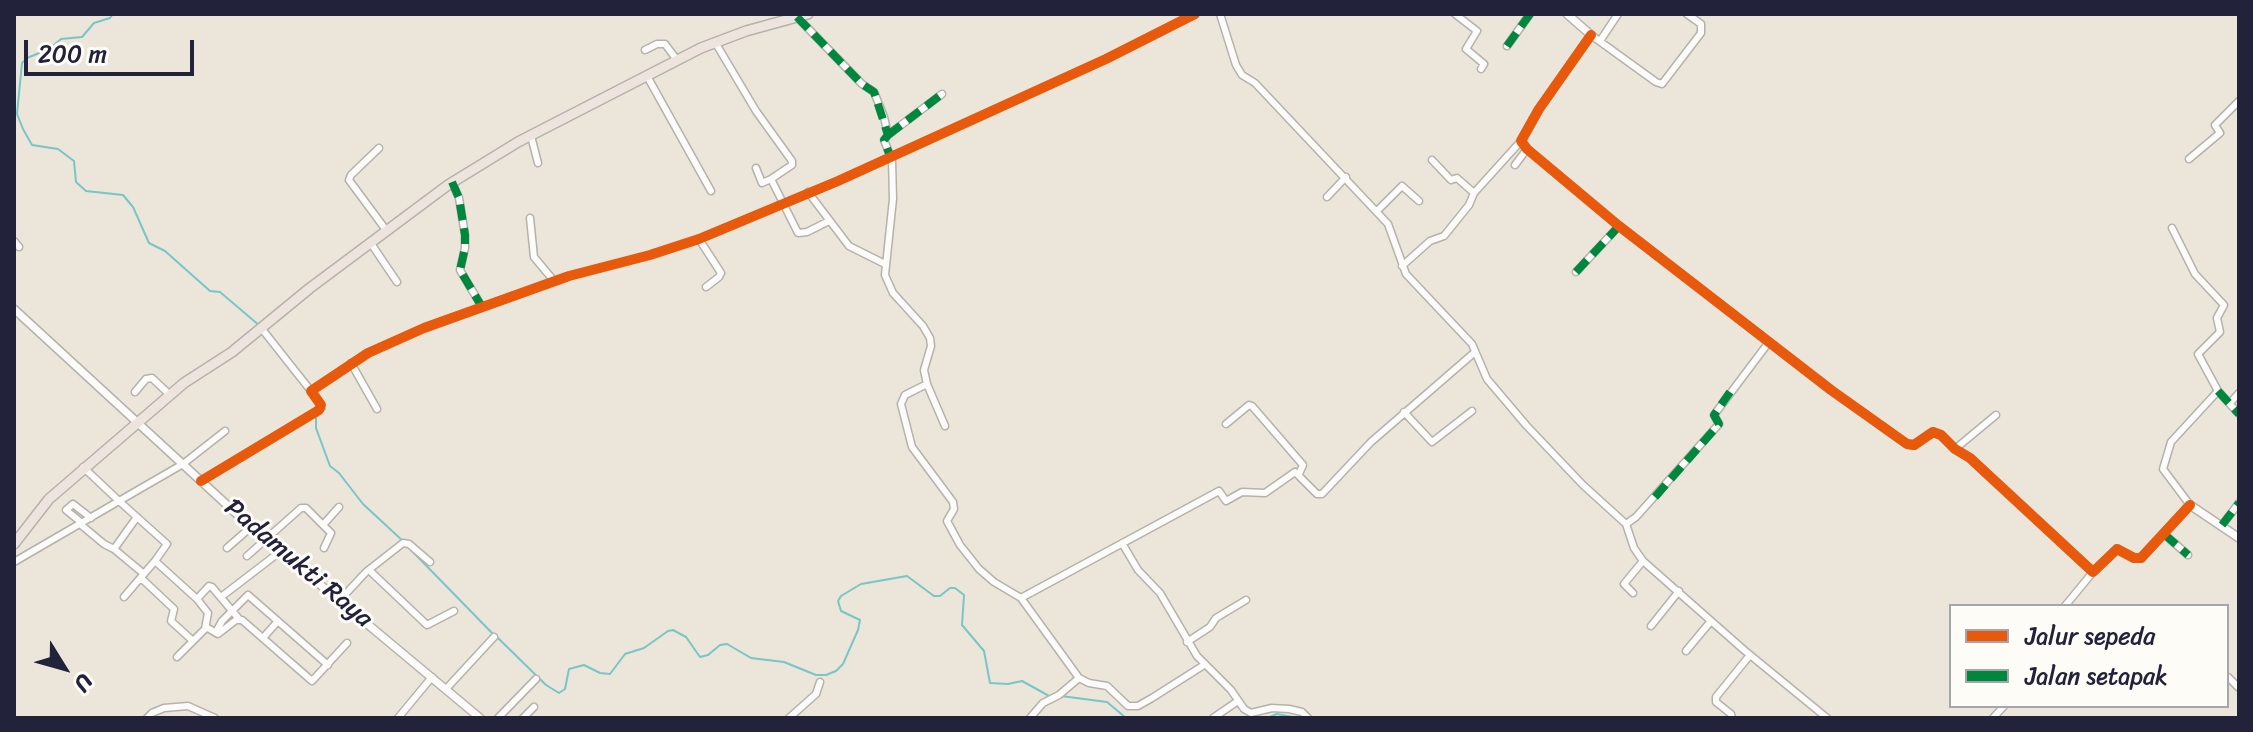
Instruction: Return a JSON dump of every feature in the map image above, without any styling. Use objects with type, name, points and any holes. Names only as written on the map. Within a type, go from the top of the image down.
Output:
[{"type":"main road","points":[[14,544],[49,499],[170,395],[262,329],[370,242],[452,182],[531,136],[715,42],[808,14]]},
{"type":"street","points":[[311,391],[351,363],[424,328],[554,281],[699,239],[1106,59],[1195,14]]},
{"type":"street","points":[[1220,14],[1242,75],[1255,83],[1377,211],[1393,232],[1402,266],[1425,297],[1472,344],[1487,379],[1526,425],[1626,524],[1634,548],[1643,561],[1827,718]]},
{"type":"street","points":[[1455,14],[1477,30],[1466,49],[1483,63],[1481,69]]},
{"type":"street","points":[[1507,46],[1530,14]]},
{"type":"street","points":[[1567,14],[1591,35],[1662,84],[1701,33],[1701,24],[1687,14]]},
{"type":"street","points":[[1600,41],[1618,14]]},
{"type":"street","points":[[1698,22],[1705,14]]},
{"type":"street","points":[[797,17],[862,84],[874,92],[888,135]]},
{"type":"street","points":[[1402,266],[1430,241],[1444,236],[1469,205],[1474,193],[1521,141],[1539,109],[1591,35]]},
{"type":"street","points":[[715,42],[756,111],[792,161],[792,165],[762,183],[756,168]]},
{"type":"street","points":[[645,50],[665,44],[677,60]]},
{"type":"street","points":[[647,76],[711,191]]},
{"type":"street","points":[[942,94],[884,140],[892,160],[893,199],[885,275],[893,293],[930,338],[924,370],[945,426]]},
{"type":"street","points":[[2189,159],[2220,133],[2215,125],[2239,101]]},
{"type":"street","points":[[531,136],[538,163]]},
{"type":"street","points":[[1521,141],[1619,226],[1907,444],[1914,445],[1935,432],[1970,458],[2093,572]]},
{"type":"street","points":[[379,148],[349,180],[386,230]]},
{"type":"street","points":[[1515,165],[1527,149]]},
{"type":"street","points":[[1432,160],[1451,180],[1458,178],[1474,193]]},
{"type":"street","points":[[1327,197],[1346,177]]},
{"type":"street","points":[[771,179],[800,234],[829,221]]},
{"type":"street","points":[[452,182],[459,198],[465,235],[460,270],[482,307]]},
{"type":"street","points":[[1377,211],[1402,186],[1419,201]]},
{"type":"street","points":[[808,192],[849,246],[885,264]]},
{"type":"street","points":[[530,218],[534,257],[554,281]]},
{"type":"street","points":[[1576,272],[1619,226]]},
{"type":"street","points":[[2172,228],[2195,274],[2224,305],[2217,318],[2220,332],[2198,354],[2218,391],[2239,414]]},
{"type":"street","points":[[699,239],[721,273],[706,287]]},
{"type":"street","points":[[370,242],[397,282]]},
{"type":"street","name":"Padamukti Raya","points":[[14,309],[251,527],[480,718]]},
{"type":"street","points":[[201,481],[319,410],[321,405],[262,329]]},
{"type":"street","points":[[1626,524],[1654,498],[1719,424],[1714,417],[1716,412],[1769,342]]},
{"type":"street","points":[[1021,598],[1219,491],[1226,501],[1245,491],[1265,493],[1293,473],[1299,474],[1317,494],[1324,493],[1371,442],[1475,352]]},
{"type":"street","points":[[351,363],[377,409]]},
{"type":"street","points":[[135,392],[146,379],[152,378],[170,395]]},
{"type":"street","points":[[927,384],[902,398],[908,439],[953,502],[954,509],[947,521],[960,545],[979,569],[1021,598],[1079,678],[1107,686],[1132,707],[1204,665]]},
{"type":"street","points":[[2218,391],[2171,442],[2163,471],[2190,505],[2239,538]]},
{"type":"street","points":[[2230,403],[2239,393]]},
{"type":"street","points":[[1226,424],[1249,405],[1252,406],[1303,465],[1299,474]]},
{"type":"street","points":[[1404,412],[1432,442],[1472,411]]},
{"type":"street","points":[[1955,449],[1996,415]]},
{"type":"street","points":[[14,562],[183,464],[225,431]]},
{"type":"street","points":[[83,467],[167,544],[124,597]]},
{"type":"street","points":[[2222,525],[2239,503]]},
{"type":"street","points":[[91,518],[73,504],[66,510],[106,546],[114,549],[174,609],[171,621],[193,641]]},
{"type":"street","points":[[2067,604],[2117,549],[2134,558],[2141,558],[2190,505]]},
{"type":"street","points":[[323,525],[339,507]]},
{"type":"street","points":[[247,556],[301,508],[306,508],[331,535],[324,548]]},
{"type":"street","points":[[114,549],[137,517]]},
{"type":"street","points":[[227,548],[251,527]]},
{"type":"street","points":[[2164,534],[2188,555]]},
{"type":"street","points":[[340,600],[369,570],[406,543],[430,562]]},
{"type":"street","points":[[1122,543],[1138,570],[1160,593],[1187,642],[1204,665],[1231,690],[1249,713],[1272,708],[1289,709],[1302,712],[1308,718]]},
{"type":"street","points":[[221,597],[281,551]]},
{"type":"street","points":[[155,561],[208,613],[206,627],[177,657]]},
{"type":"street","points":[[1633,593],[1624,584],[1643,561]]},
{"type":"street","points":[[369,570],[427,625],[454,611]]},
{"type":"street","points":[[197,599],[209,586],[239,619],[312,681],[347,643]]},
{"type":"street","points":[[1651,626],[1679,591]]},
{"type":"street","points":[[215,633],[248,595],[328,665]]},
{"type":"street","points":[[1187,642],[1210,627],[1216,618],[1246,600]]},
{"type":"street","points":[[206,627],[221,633],[239,619]]},
{"type":"street","points":[[263,638],[278,621]]},
{"type":"street","points":[[1686,651],[1711,621]]},
{"type":"street","points":[[446,689],[494,637]]},
{"type":"street","points":[[1732,718],[1716,702],[1716,697],[1750,655]]},
{"type":"street","points":[[398,718],[432,677]]},
{"type":"street","points":[[1030,718],[1043,703],[1059,695],[1079,678]]},
{"type":"street","points":[[498,718],[536,679]]},
{"type":"street","points":[[789,718],[816,694],[820,682]]},
{"type":"street","points":[[1213,718],[1238,701]]},
{"type":"street","points":[[147,718],[164,708],[188,706],[215,718]]},
{"type":"street","points":[[523,718],[534,707]]},
{"type":"waterway","points":[[113,14],[94,23],[82,37],[61,39],[22,63],[17,114],[23,129],[32,145],[58,149],[74,161],[76,182],[86,191],[123,195],[133,207],[149,243],[165,251],[210,291],[220,292],[260,326]]},
{"type":"waterway","points":[[288,358],[312,387]]},
{"type":"waterway","points":[[323,406],[325,409],[316,417],[316,428],[330,466],[363,504],[404,542]]},
{"type":"waterway","points":[[411,550],[493,634]]},
{"type":"waterway","points":[[498,638],[546,685],[559,693],[565,689],[569,669],[584,665],[610,674],[625,654],[644,648],[673,630],[686,637],[700,657],[727,644],[751,658],[784,662],[816,675],[826,675],[843,664],[860,620],[841,611],[838,601],[841,596],[861,584],[907,576],[934,596],[940,596],[950,588],[964,595],[962,625],[984,651],[990,683],[1022,681],[1051,697]]},
{"type":"waterway","points":[[1061,696],[1107,702],[1126,718]]},
{"type":"waterway","points":[[1267,718],[1277,714],[1298,718]]},
{"type":"marked path","points":[[1507,46],[1530,14]]},
{"type":"marked path","points":[[797,17],[862,84],[874,92],[888,135],[884,140],[890,156]]},
{"type":"marked path","points":[[888,135],[942,94]]},
{"type":"marked path","points":[[452,182],[459,198],[465,235],[460,270],[482,307]]},
{"type":"marked path","points":[[1576,272],[1619,226]]},
{"type":"marked path","points":[[2218,391],[2239,414]]},
{"type":"marked path","points":[[1655,497],[1719,424],[1714,415],[1730,392]]},
{"type":"marked path","points":[[2222,525],[2239,503]]},
{"type":"marked path","points":[[2164,534],[2188,555]]},
{"type":"cycle path","points":[[201,481],[319,410],[321,405],[311,391],[368,353],[424,328],[569,276],[699,239],[838,181],[1106,59],[1195,14]]},
{"type":"cycle path","points":[[1591,35],[1539,109],[1521,141],[1619,226],[1831,390],[1907,444],[1914,445],[1933,432],[1941,435],[2093,572],[2117,549],[2134,558],[2141,558],[2190,505]]}]
